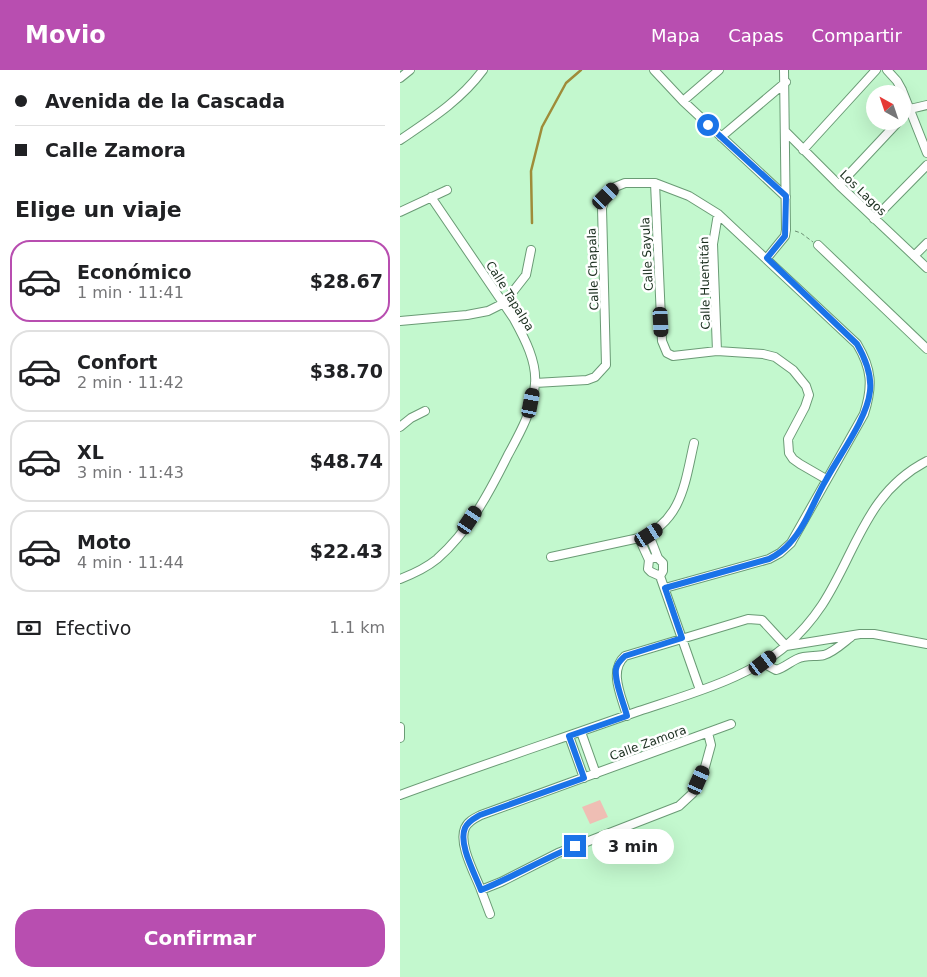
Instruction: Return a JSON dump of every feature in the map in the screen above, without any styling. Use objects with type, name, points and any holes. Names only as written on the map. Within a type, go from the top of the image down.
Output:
[{"type":"street","points":[[400,78],[410,70]]},
{"type":"street","points":[[400,140],[440,113],[459,97],[483,70]]},
{"type":"street","points":[[683,101],[719,70]]},
{"type":"street","points":[[767,258],[785,236],[786,230],[786,82],[784,70]]},
{"type":"street","points":[[803,150],[876,70]]},
{"type":"street","points":[[887,70],[899,85]]},
{"type":"street","points":[[656,72],[683,101],[786,196]]},
{"type":"street","points":[[721,137],[786,82]]},
{"type":"street","points":[[911,109],[927,105]]},
{"type":"street","points":[[911,112],[927,152]]},
{"type":"street","points":[[838,186],[891,130]]},
{"type":"street","name":"Los Lagos","points":[[786,132],[838,186],[927,268]]},
{"type":"street","points":[[874,219],[927,165]]},
{"type":"street","name":"Calle Chapala","points":[[535,383],[595,378],[606,365],[602,208],[606,196],[614,187],[625,183],[655,183],[690,196],[718,214],[857,344],[864,356],[869,372],[871,390],[864,414],[797,533],[780,553],[769,559],[665,588]]},
{"type":"street","name":"Calle Sayula","points":[[655,183],[662,341],[667,353],[673,356],[717,351]]},
{"type":"street","points":[[400,212],[447,190]]},
{"type":"street","name":"Calle Tapalpa","points":[[400,579],[413,574],[436,560],[455,541],[470,520],[489,492],[523,426],[531,403],[535,383],[532,360],[523,335],[504,303],[431,197]]},
{"type":"street","name":"Calle Huentitán","points":[[717,351],[713,244],[718,214]]},
{"type":"street","points":[[914,256],[927,243]]},
{"type":"street","points":[[818,245],[927,349]]},
{"type":"street","points":[[400,322],[467,315],[488,311],[504,303],[526,275],[531,250]]},
{"type":"street","points":[[717,351],[763,354],[775,357],[793,370],[800,378],[806,386],[808,395],[805,406],[788,439],[789,453],[800,464],[826,479]]},
{"type":"street","points":[[400,427],[411,418],[425,411]]},
{"type":"street","points":[[551,557],[639,538],[649,535],[663,525],[675,510],[685,484],[694,443]]},
{"type":"street","points":[[400,795],[700,690],[763,663],[805,629],[823,604],[868,517],[882,496],[903,477],[927,461]]},
{"type":"street","points":[[649,535],[658,558],[664,563],[660,576]]},
{"type":"street","points":[[639,538],[649,560],[648,569],[660,576],[665,588],[700,690]]},
{"type":"street","points":[[649,560],[658,558]]},
{"type":"street","points":[[627,716],[616,677],[619,661],[625,656],[756,618],[767,624],[786,646]]},
{"type":"street","points":[[786,646],[852,635],[874,634],[927,644]]},
{"type":"street","points":[[763,663],[776,670],[807,656],[825,655],[833,651],[852,635]]},
{"type":"street","name":"Calle Zamora","points":[[490,914],[464,845],[466,827],[472,820],[480,815],[731,724]]},
{"type":"street","points":[[400,727],[400,738]]},
{"type":"street","points":[[581,732],[596,774]]},
{"type":"street","points":[[481,890],[558,853],[679,806],[693,793],[705,767],[711,745],[708,733]]},
{"type":"street","points":[[569,736],[584,778]]},
{"type":"path","points":[[786,230],[801,234],[818,245]]},
{"type":"shaded area","points":[[600,800],[608,817],[590,824],[582,807]]},
{"type":"waterway","points":[[532,223],[531,171],[542,127],[566,83],[581,70]]},
{"type":"route","points":[[575,846],[481,890],[464,845],[464,836],[466,827],[480,815],[584,778],[569,736],[627,716],[616,677],[619,661],[625,656],[682,638],[665,588],[769,559],[780,553],[797,533],[864,414],[871,390],[869,372],[864,356],[857,344],[767,258],[785,236],[786,196],[708,125]]}]
